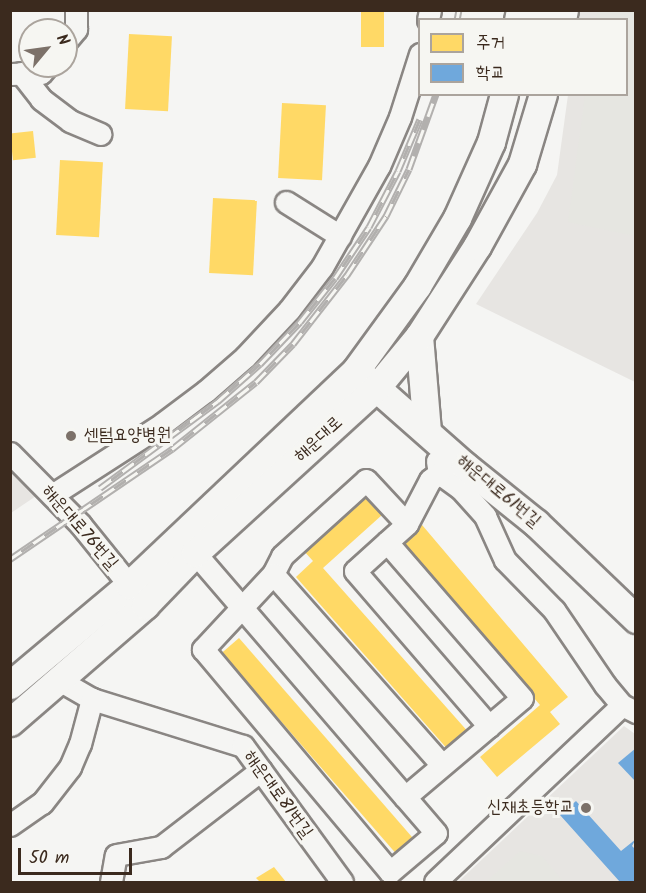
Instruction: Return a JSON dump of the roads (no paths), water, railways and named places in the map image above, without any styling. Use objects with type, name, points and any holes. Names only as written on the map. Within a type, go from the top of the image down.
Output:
[{"type":"main road","name":"해운대로","points":[[12,716],[59,680],[137,595],[356,370],[417,286],[457,218],[491,142],[503,96]]},
{"type":"main road","name":"해운대로","points":[[10,685],[195,553],[376,388],[419,336],[477,246],[522,164],[538,100]]},
{"type":"main road","points":[[419,336],[430,434]]},
{"type":"main road","name":"해운대로61번길","points":[[356,370],[465,466],[502,512],[636,619]]},
{"type":"street","points":[[52,495],[162,424],[245,357],[289,309],[322,267],[379,166],[400,117],[418,60]]},
{"type":"street","points":[[32,78],[41,99],[70,121],[100,134]]},
{"type":"street","points":[[286,202],[340,236]]},
{"type":"street","points":[[430,434],[439,473],[502,512],[495,540],[505,560],[554,610],[605,685],[629,708],[435,882]]},
{"type":"street","name":"해운대로76번길","points":[[10,453],[80,524],[137,595]]},
{"type":"street","points":[[439,473],[430,480],[407,524],[355,571],[489,726]]},
{"type":"street","points":[[195,553],[241,609],[436,833],[390,872],[202,649],[241,609],[273,574],[282,556],[366,480],[407,524]]},
{"type":"street","points":[[387,542],[522,698],[405,797]]},
{"type":"street","points":[[273,574],[442,765]]},
{"type":"street","points":[[12,716],[99,629],[137,595]]},
{"type":"street","name":"해운대로81번길","points":[[59,680],[92,699],[243,746],[342,882]]},
{"type":"street","points":[[10,825],[42,803],[70,767],[80,744],[92,699]]},
{"type":"street","points":[[111,882],[116,855],[161,847],[261,770]]},
{"type":"railway","points":[[457,18],[459,10]]},
{"type":"railway","points":[[10,559],[172,449],[256,382],[293,344],[347,275],[386,216],[409,169],[435,96]]},
{"type":"railway","points":[[100,488],[218,401],[260,364],[300,322],[335,278],[369,227],[398,171],[420,119]]},
{"type":"place","name":"센텀요양병원","points":[[71,436]]},
{"type":"place","name":"신재초등학교","points":[[586,808]]}]
